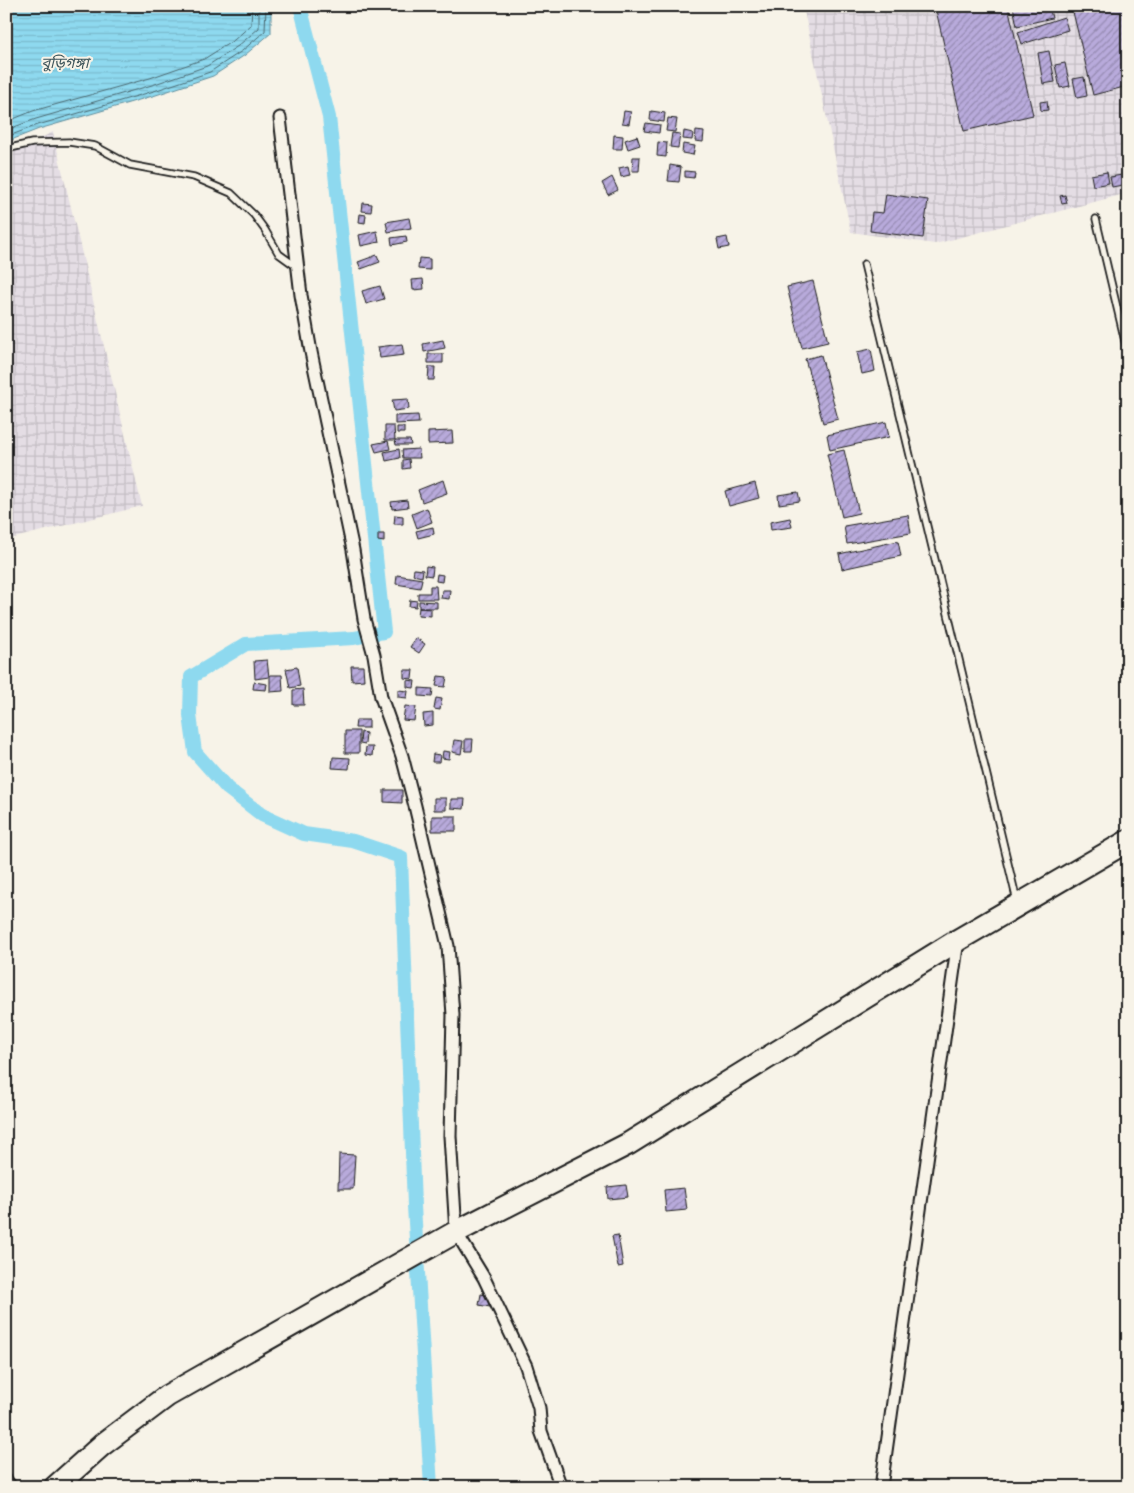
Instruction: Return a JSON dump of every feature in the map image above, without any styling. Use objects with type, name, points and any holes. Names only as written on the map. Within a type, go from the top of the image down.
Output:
[{"type":"highway","points":[[55,1487],[102,1445],[167,1396],[451,1235],[628,1144],[958,940],[1128,841]]},
{"type":"street","points":[[280,118],[297,267],[311,352],[353,550],[364,619],[374,655],[380,697],[406,773],[448,946],[453,1015],[450,1136],[451,1235],[488,1286],[526,1366],[539,1408],[541,1431],[561,1487]]},
{"type":"street","points":[[881,1487],[958,940]]},
{"type":"street","points":[[6,1480],[11,1487]]},
{"type":"lane","points":[[6,150],[32,143],[69,142],[95,146],[130,165],[194,177],[230,193],[254,215],[279,254],[297,267]]},
{"type":"lane","points":[[1096,219],[1128,354]]},
{"type":"lane","points":[[864,264],[1018,906]]},
{"type":"shaded area","points":[[803,6],[1128,6],[1128,193],[935,244],[851,232]]},
{"type":"shaded area","points":[[53,132],[142,506],[6,540],[6,156]]},
{"type":"water","name":"বুড়িগঙ্গা","points":[[6,6],[271,6],[271,33],[245,55],[213,76],[156,95],[39,129],[6,142]]},
{"type":"building","points":[[935,6],[1008,6],[1033,115],[964,131]]},
{"type":"building","points":[[1013,6],[1049,6],[1052,18],[1017,26]]},
{"type":"building","points":[[1095,6],[1128,6],[1128,86],[1093,95],[1073,12]]},
{"type":"building","points":[[1064,17],[1068,30],[1022,44],[1018,32]]},
{"type":"building","points":[[1049,51],[1055,82],[1043,84],[1038,53]]},
{"type":"building","points":[[1065,63],[1070,86],[1060,88],[1055,65]]},
{"type":"building","points":[[1084,77],[1087,96],[1077,98],[1073,79]]},
{"type":"building","points":[[1047,101],[1048,110],[1041,111],[1040,102]]},
{"type":"building","points":[[624,111],[631,112],[629,124],[622,123]]},
{"type":"building","points":[[651,111],[665,113],[664,122],[650,120]]},
{"type":"building","points":[[668,118],[677,119],[675,132],[666,131]]},
{"type":"building","points":[[646,123],[660,125],[659,133],[644,131]]},
{"type":"building","points":[[684,131],[693,133],[692,140],[683,139]]},
{"type":"building","points":[[696,131],[704,132],[703,142],[695,141]]},
{"type":"building","points":[[672,133],[680,134],[678,148],[670,147]]},
{"type":"building","points":[[614,135],[623,136],[622,149],[613,149]]},
{"type":"building","points":[[637,136],[640,145],[628,149],[625,140]]},
{"type":"building","points":[[658,142],[667,143],[666,157],[657,156]]},
{"type":"building","points":[[683,144],[695,146],[693,155],[682,153]]},
{"type":"building","points":[[633,157],[640,157],[639,171],[632,171]]},
{"type":"building","points":[[670,165],[681,167],[679,182],[668,181]]},
{"type":"building","points":[[628,166],[630,175],[621,177],[619,168]]},
{"type":"building","points":[[685,171],[695,172],[694,178],[685,177]]},
{"type":"building","points":[[1107,172],[1109,183],[1093,186],[1091,175]]},
{"type":"building","points":[[1128,174],[1128,184],[1112,187],[1110,177]]},
{"type":"building","points":[[612,177],[618,190],[608,195],[602,183]]},
{"type":"building","points":[[886,194],[928,200],[923,238],[870,231],[872,212],[883,213]]},
{"type":"building","points":[[1065,195],[1067,203],[1062,204],[1060,196]]},
{"type":"building","points":[[363,203],[372,204],[371,212],[362,211]]},
{"type":"building","points":[[360,214],[366,215],[365,223],[359,222]]},
{"type":"building","points":[[409,218],[411,228],[388,232],[386,222]]},
{"type":"building","points":[[377,231],[379,242],[361,246],[359,235]]},
{"type":"building","points":[[406,236],[407,242],[392,245],[391,238]]},
{"type":"building","points":[[727,237],[729,247],[719,249],[717,239]]},
{"type":"building","points":[[377,255],[380,262],[361,269],[358,262]]},
{"type":"building","points":[[419,258],[430,259],[430,270],[418,269]]},
{"type":"building","points":[[423,279],[424,289],[413,290],[412,280]]},
{"type":"building","points":[[813,281],[828,342],[802,348],[787,287]]},
{"type":"building","points":[[380,286],[384,299],[366,304],[362,291]]},
{"type":"building","points":[[443,340],[445,348],[424,352],[423,344]]},
{"type":"building","points":[[402,344],[404,355],[380,358],[378,347]]},
{"type":"building","points":[[871,349],[875,371],[862,374],[857,352]]},
{"type":"building","points":[[428,354],[443,354],[443,363],[428,363]]},
{"type":"building","points":[[821,355],[838,419],[823,423],[805,359]]},
{"type":"building","points":[[429,367],[435,367],[434,380],[428,380]]},
{"type":"building","points":[[408,399],[409,409],[394,411],[392,400]]},
{"type":"building","points":[[418,415],[419,423],[395,424],[395,416]]},
{"type":"building","points":[[886,422],[889,437],[830,450],[827,435]]},
{"type":"building","points":[[385,426],[394,426],[395,440],[385,440]]},
{"type":"building","points":[[397,427],[404,427],[404,433],[397,433]]},
{"type":"building","points":[[452,431],[453,443],[428,444],[428,432]]},
{"type":"building","points":[[395,440],[410,440],[411,445],[396,445]]},
{"type":"building","points":[[388,441],[390,449],[376,452],[373,444]]},
{"type":"building","points":[[399,449],[400,458],[386,461],[384,452]]},
{"type":"building","points":[[419,449],[420,458],[403,458],[402,450]]},
{"type":"building","points":[[844,450],[859,513],[842,517],[827,454]]},
{"type":"building","points":[[409,459],[410,468],[403,469],[403,460]]},
{"type":"building","points":[[443,480],[447,493],[422,502],[418,490]]},
{"type":"building","points":[[755,483],[759,498],[729,506],[725,491]]},
{"type":"building","points":[[798,492],[800,501],[779,504],[778,495]]},
{"type":"building","points":[[407,500],[408,507],[392,509],[391,502]]},
{"type":"building","points":[[427,508],[432,522],[417,528],[412,514]]},
{"type":"building","points":[[395,515],[403,516],[403,524],[394,524]]},
{"type":"building","points":[[908,515],[911,533],[847,544],[844,526]]},
{"type":"building","points":[[790,518],[792,527],[771,530],[770,522]]},
{"type":"building","points":[[433,527],[434,534],[418,538],[416,531]]},
{"type":"building","points":[[378,534],[384,534],[384,542],[378,541]]},
{"type":"building","points":[[898,541],[901,556],[842,569],[839,554]]},
{"type":"building","points":[[426,566],[433,567],[432,576],[425,575]]},
{"type":"building","points":[[414,569],[423,570],[422,577],[413,575]]},
{"type":"building","points":[[437,574],[443,575],[442,582],[436,581]]},
{"type":"building","points":[[397,575],[422,579],[420,588],[396,584]]},
{"type":"building","points":[[430,586],[436,586],[437,599],[418,599],[418,593],[430,593]]},
{"type":"building","points":[[442,590],[450,590],[449,599],[441,598]]},
{"type":"building","points":[[410,600],[417,601],[416,607],[409,606]]},
{"type":"building","points":[[419,601],[437,602],[437,608],[419,608]]},
{"type":"building","points":[[419,608],[431,609],[431,616],[418,615]]},
{"type":"building","points":[[416,638],[425,644],[419,653],[410,647]]},
{"type":"building","points":[[267,660],[269,677],[255,679],[254,661]]},
{"type":"building","points":[[351,666],[363,666],[364,680],[352,681]]},
{"type":"building","points":[[297,667],[300,686],[290,688],[286,669]]},
{"type":"building","points":[[404,670],[413,670],[412,679],[404,678]]},
{"type":"building","points":[[270,675],[282,675],[283,691],[270,692]]},
{"type":"building","points":[[438,676],[447,677],[445,687],[436,686]]},
{"type":"building","points":[[407,680],[415,681],[414,688],[407,687]]},
{"type":"building","points":[[254,682],[267,684],[266,690],[253,689]]},
{"type":"building","points":[[419,688],[433,689],[432,697],[419,696]]},
{"type":"building","points":[[303,689],[304,705],[293,705],[293,690]]},
{"type":"building","points":[[398,690],[408,691],[407,698],[398,697]]},
{"type":"building","points":[[436,698],[442,699],[440,710],[434,709]]},
{"type":"building","points":[[405,706],[416,707],[414,721],[403,720]]},
{"type":"building","points":[[433,713],[433,725],[424,726],[423,714]]},
{"type":"building","points":[[356,720],[369,720],[369,728],[355,728]]},
{"type":"building","points":[[345,731],[359,731],[359,753],[345,753]]},
{"type":"building","points":[[361,732],[366,733],[365,744],[360,743]]},
{"type":"building","points":[[465,739],[473,739],[472,751],[465,751]]},
{"type":"building","points":[[454,740],[463,741],[461,754],[452,752]]},
{"type":"building","points":[[366,747],[373,747],[372,756],[365,755]]},
{"type":"building","points":[[443,751],[450,752],[449,759],[442,758]]},
{"type":"building","points":[[433,754],[440,755],[439,762],[432,762]]},
{"type":"building","points":[[333,757],[350,758],[349,769],[332,768]]},
{"type":"building","points":[[384,790],[402,790],[402,803],[384,802]]},
{"type":"building","points":[[434,798],[446,798],[446,810],[434,810]]},
{"type":"building","points":[[451,799],[465,799],[464,809],[451,808]]},
{"type":"building","points":[[432,816],[456,816],[456,831],[432,831]]},
{"type":"building","points":[[339,1154],[355,1155],[353,1189],[338,1189]]},
{"type":"building","points":[[626,1185],[628,1197],[608,1199],[607,1187]]},
{"type":"building","points":[[684,1188],[687,1210],[666,1212],[664,1190]]},
{"type":"building","points":[[618,1235],[623,1266],[618,1267],[612,1236]]},
{"type":"building","points":[[481,1294],[491,1296],[490,1307],[479,1305]]},
{"type":"waterway","points":[[300,6],[329,117],[384,632],[354,638],[246,644],[191,677],[190,715],[195,752],[227,788],[262,815],[304,834],[353,841],[401,857],[414,1206],[431,1487]]}]
